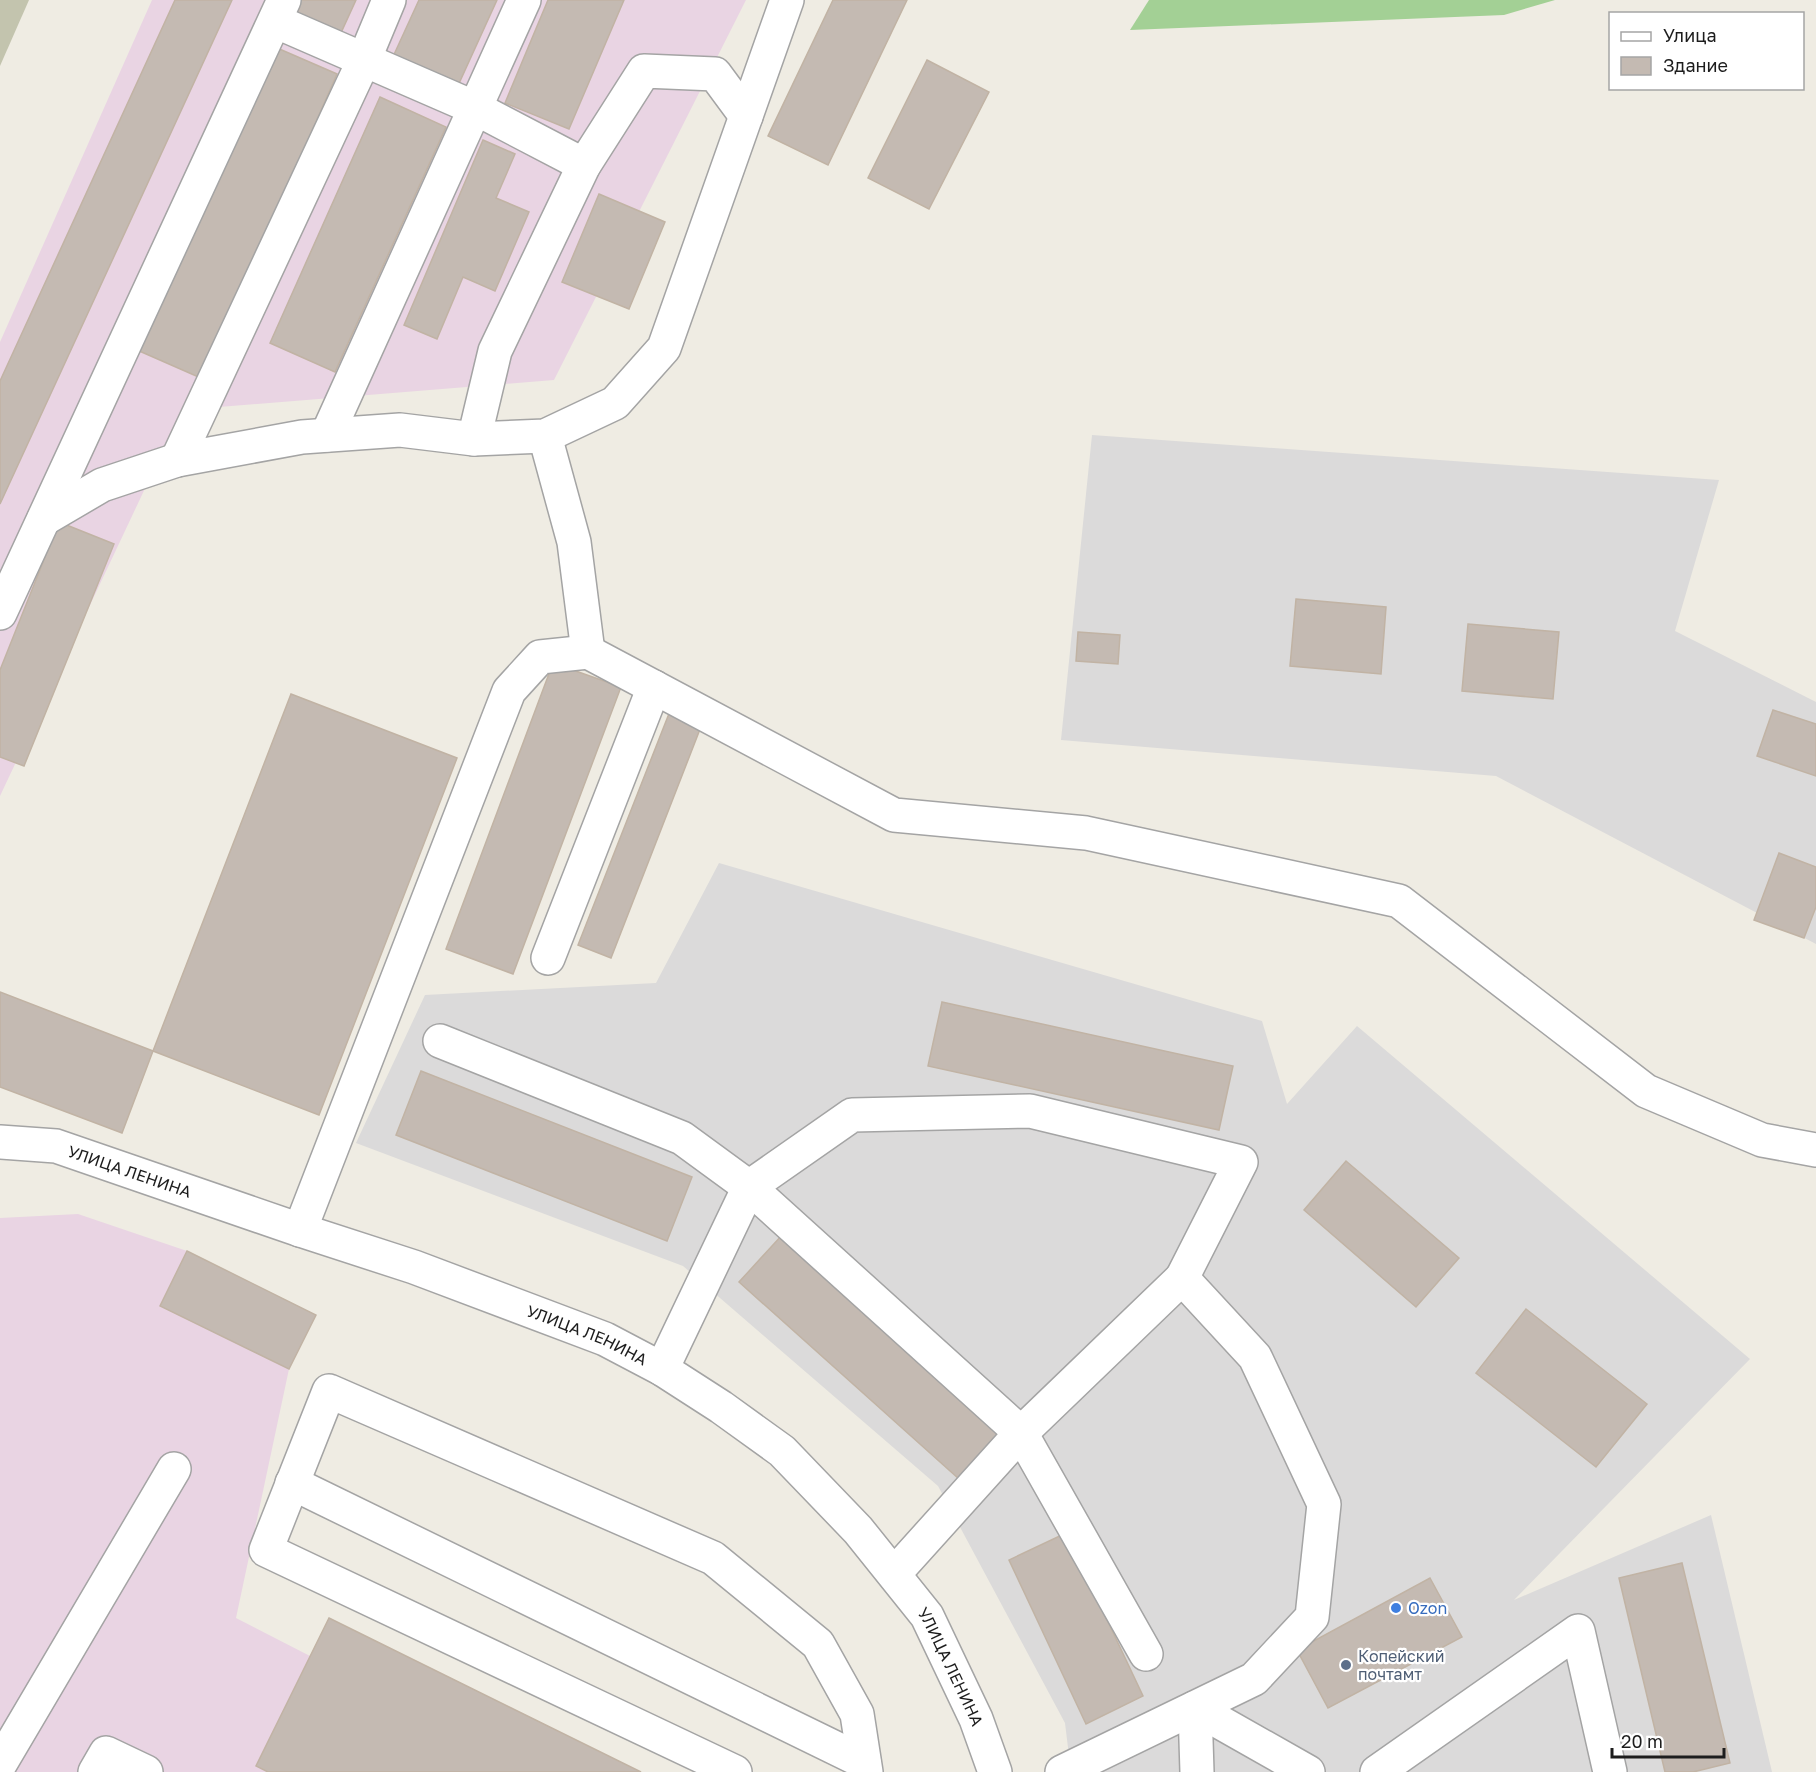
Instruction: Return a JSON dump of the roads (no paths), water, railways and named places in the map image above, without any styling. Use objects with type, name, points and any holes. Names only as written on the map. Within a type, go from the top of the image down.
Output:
[{"type":"street","points":[[177,460],[364,60],[389,0]]},
{"type":"street","points":[[327,435],[524,0]]},
{"type":"street","points":[[44,519],[102,485],[177,460],[302,437],[400,430],[474,439],[546,436],[615,403],[664,348],[787,0]]},
{"type":"street","points":[[0,613],[280,11],[364,60],[475,108],[584,165]]},
{"type":"street","points":[[474,439],[495,351],[584,165],[644,71],[715,74],[746,116]]},
{"type":"street","points":[[546,436],[574,542],[588,652]]},
{"type":"street","points":[[300,1230],[509,691],[540,657],[588,652],[894,815],[1086,833],[1399,901],[1646,1091],[1762,1140],[1816,1150]]},
{"type":"street","points":[[548,958],[654,687]]},
{"type":"street","points":[[440,1041],[682,1138],[749,1187],[1021,1433],[1146,1654]]},
{"type":"street","points":[[662,1369],[749,1187],[852,1115],[1030,1110],[1241,1162],[1182,1278],[1021,1433],[894,1574]]},
{"type":"street","name":"УЛИЦА ЛЕНИНА","points":[[0,1142],[56,1146],[414,1267],[605,1339],[662,1369],[721,1407],[782,1451],[858,1530],[927,1616],[976,1719],[995,1772]]},
{"type":"street","points":[[1062,1772],[1254,1679],[1312,1617],[1324,1504],[1255,1357],[1182,1278]]},
{"type":"street","points":[[735,1772],[266,1550],[329,1391],[713,1558],[818,1644],[857,1714],[865,1767]]},
{"type":"street","points":[[0,1764],[174,1469]]},
{"type":"street","points":[[292,1483],[865,1767]]},
{"type":"street","points":[[1377,1772],[1578,1631],[1610,1772]]},
{"type":"street","points":[[1195,1708],[1197,1772]]},
{"type":"street","points":[[1195,1708],[1308,1772]]},
{"type":"street","points":[[95,1772],[106,1752],[146,1772]]},
{"type":"place","name":"Ozon","points":[[1396,1608]]},
{"type":"place","name":"Копейский почтамт","points":[[1346,1665]]}]
